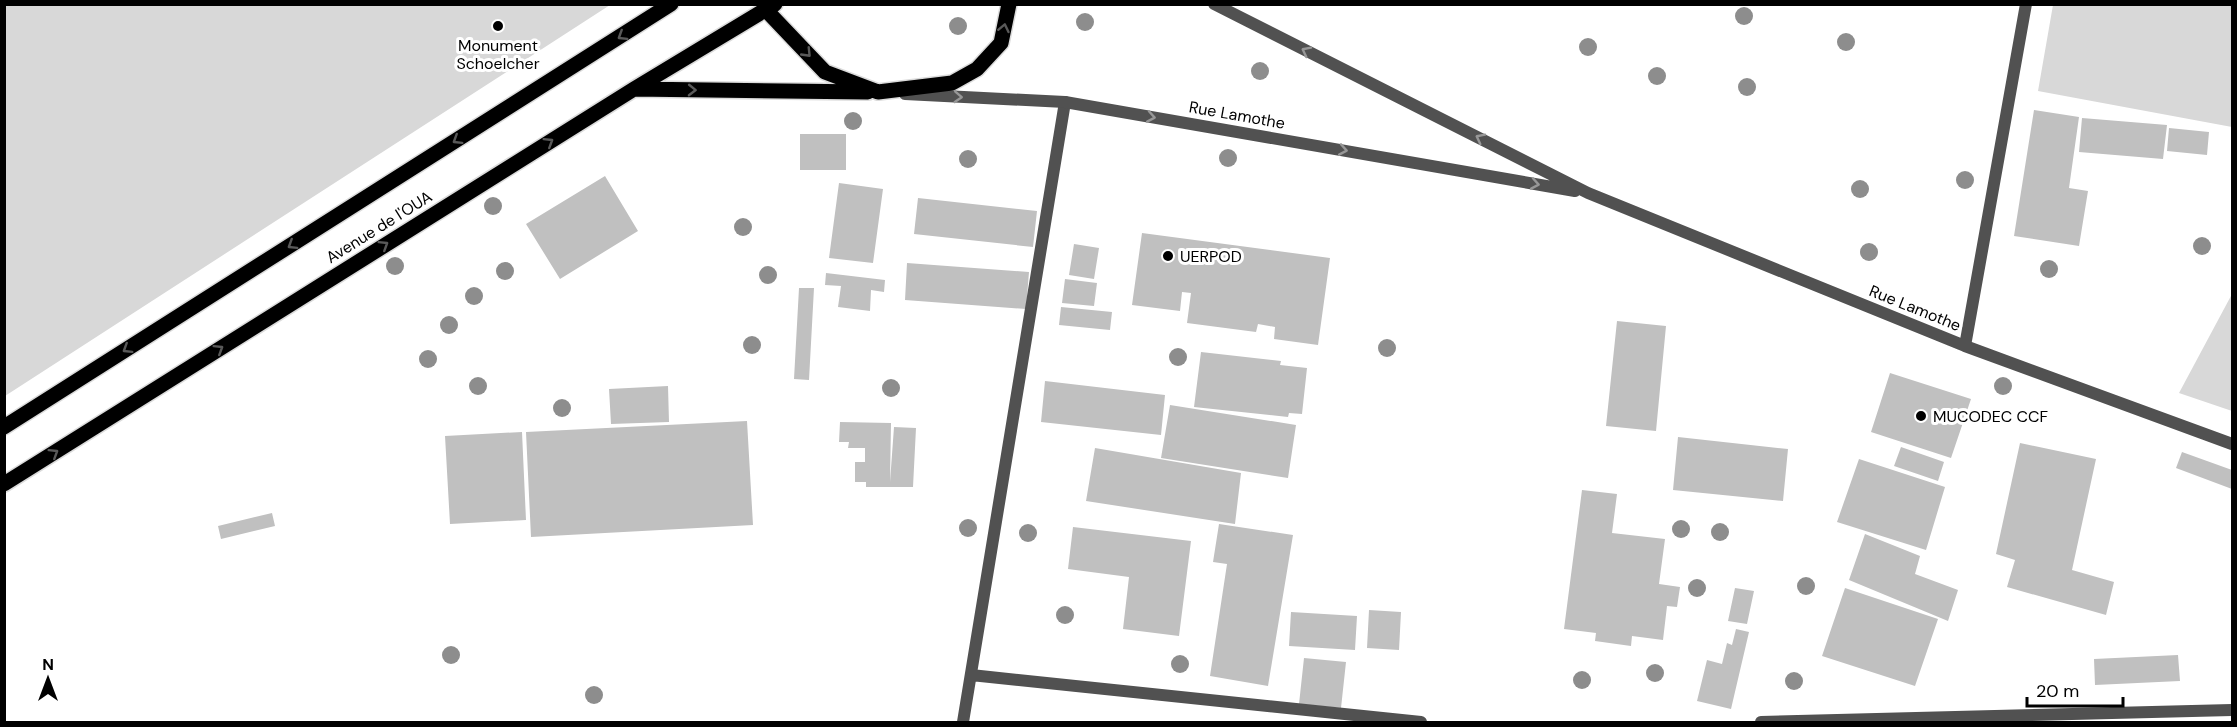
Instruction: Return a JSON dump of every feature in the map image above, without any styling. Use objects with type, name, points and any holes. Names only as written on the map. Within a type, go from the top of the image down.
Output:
[{"type":"main road","points":[[634,89],[878,93],[952,83],[977,69],[1001,43],[1009,4]]},
{"type":"main road","name":"Avenue de l'OUA","points":[[4,427],[664,7]]},
{"type":"main road","points":[[771,7],[825,72],[878,93]]},
{"type":"main road","name":"Avenue de l'OUA","points":[[4,484],[634,89],[771,7]]},
{"type":"street","name":"Rue Lamothe","points":[[1214,4],[1588,193],[1965,346],[2232,444]]},
{"type":"street","points":[[1965,346],[2026,4]]},
{"type":"street","name":"Rue Lamothe","points":[[878,93],[1065,102],[1588,193]]},
{"type":"street","points":[[963,723],[1065,102]]},
{"type":"street","points":[[971,675],[1421,723]]},
{"type":"street","points":[[1761,723],[2232,711]]},
{"type":"shaded area","points":[[5,4],[610,4],[610,5],[5,396]]},
{"type":"shaded area","points":[[2053,5],[2232,5],[2232,127],[2038,91]]},
{"type":"shaded area","points":[[2232,294],[2232,411],[2179,393]]},
{"type":"building","points":[[2034,110],[2079,117],[2069,188],[2088,191],[2079,246],[2014,236]]},
{"type":"building","points":[[2082,118],[2167,125],[2163,159],[2079,152]]},
{"type":"building","points":[[2169,128],[2209,132],[2207,155],[2167,151]]},
{"type":"building","points":[[800,134],[846,134],[846,170],[800,170]]},
{"type":"building","points":[[605,176],[638,231],[560,279],[526,224]]},
{"type":"building","points":[[839,183],[883,189],[873,263],[829,258]]},
{"type":"building","points":[[918,198],[1037,211],[1033,247],[914,234]]},
{"type":"building","points":[[1142,233],[1330,258],[1318,345],[1274,339],[1275,327],[1258,324],[1256,332],[1187,323],[1191,293],[1182,292],[1180,311],[1132,305]]},
{"type":"building","points":[[1074,244],[1099,248],[1094,279],[1069,275]]},
{"type":"building","points":[[907,263],[1029,272],[1026,309],[905,300]]},
{"type":"building","points":[[826,273],[885,280],[884,292],[871,290],[870,311],[838,307],[841,286],[825,285]]},
{"type":"building","points":[[1065,279],[1097,283],[1094,306],[1062,303]]},
{"type":"building","points":[[799,288],[814,288],[809,380],[794,379]]},
{"type":"building","points":[[1061,307],[1112,312],[1110,330],[1059,325]]},
{"type":"building","points":[[1617,321],[1666,326],[1656,431],[1606,426]]},
{"type":"building","points":[[1201,352],[1281,361],[1280,365],[1307,368],[1302,414],[1289,413],[1288,417],[1194,407]]},
{"type":"building","name":"MUCODEC CCF","points":[[1890,373],[1971,399],[1951,458],[1871,432]]},
{"type":"building","points":[[1045,381],[1165,395],[1161,435],[1041,422]]},
{"type":"building","points":[[668,386],[669,422],[611,424],[609,389]]},
{"type":"building","points":[[1170,405],[1296,425],[1288,478],[1161,458]]},
{"type":"building","points":[[747,421],[753,525],[531,537],[526,432]]},
{"type":"building","points":[[840,422],[891,423],[890,482],[894,427],[916,428],[913,487],[866,487],[866,482],[855,482],[855,462],[865,462],[865,448],[848,448],[849,442],[839,442]]},
{"type":"building","points":[[522,432],[526,520],[450,524],[445,436]]},
{"type":"building","points":[[1678,437],[1788,449],[1783,501],[1673,490]]},
{"type":"building","points":[[2020,443],[2096,459],[2072,570],[2114,582],[2106,615],[2007,587],[2015,560],[1996,554]]},
{"type":"building","points":[[1901,447],[1944,462],[1938,481],[1894,466]]},
{"type":"building","points":[[1095,448],[1241,473],[1235,524],[1086,501]]},
{"type":"building","points":[[2182,452],[2232,470],[2232,489],[2176,468]]},
{"type":"building","points":[[1859,459],[1945,487],[1926,550],[1837,522]]},
{"type":"building","points":[[1582,490],[1617,494],[1612,533],[1665,539],[1659,584],[1680,587],[1677,607],[1667,606],[1663,640],[1632,636],[1631,646],[1595,641],[1596,633],[1564,629]]},
{"type":"building","points":[[272,513],[275,526],[221,539],[218,526]]},
{"type":"building","points":[[1219,524],[1293,535],[1268,686],[1210,676],[1227,564],[1213,562]]},
{"type":"building","points":[[1073,527],[1191,541],[1179,636],[1123,629],[1129,577],[1068,569]]},
{"type":"building","points":[[1865,534],[1920,556],[1915,574],[1958,590],[1948,621],[1849,580]]},
{"type":"building","points":[[1735,588],[1754,591],[1747,624],[1728,621]]},
{"type":"building","points":[[1845,588],[1938,619],[1915,686],[1822,656]]},
{"type":"building","points":[[1369,610],[1401,612],[1399,650],[1367,648]]},
{"type":"building","points":[[1291,612],[1357,616],[1355,650],[1289,646]]},
{"type":"building","points":[[1736,629],[1749,632],[1731,709],[1697,701],[1707,660],[1722,664],[1727,643],[1732,645]]},
{"type":"building","points":[[2178,655],[2180,681],[2095,685],[2094,659]]},
{"type":"building","points":[[1304,658],[1346,662],[1341,708],[1299,704]]},
{"type":"place","name":"Monument Schoelcher","points":[[498,26]]},
{"type":"place","name":"UERPOD","points":[[1168,256]]},
{"type":"place","name":"MUCODEC CCF","points":[[1921,416]]}]
